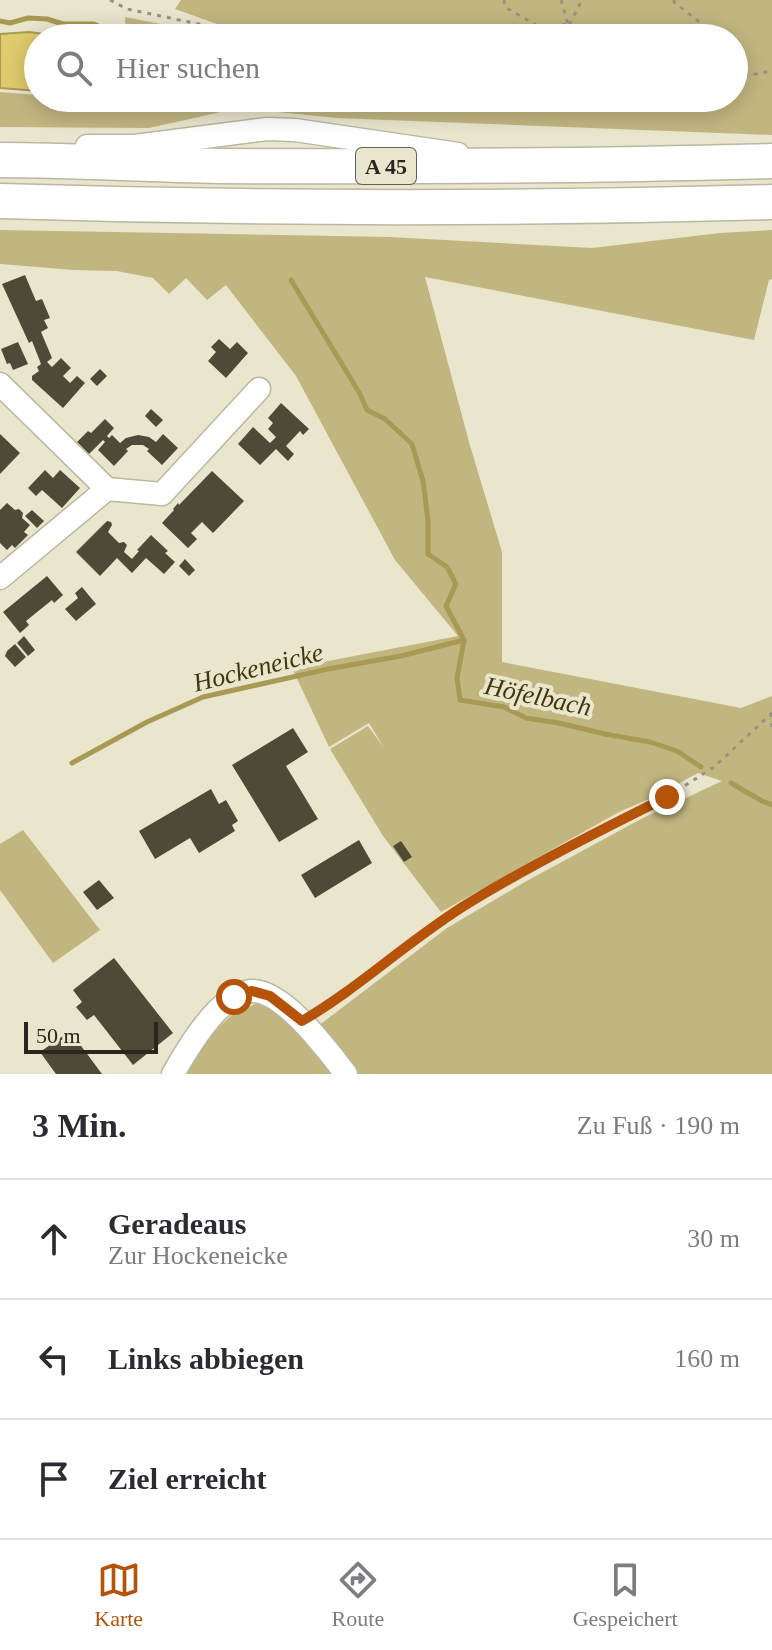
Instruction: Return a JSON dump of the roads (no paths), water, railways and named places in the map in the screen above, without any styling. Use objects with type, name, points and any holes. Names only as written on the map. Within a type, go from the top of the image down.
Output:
[{"type":"highway","name":"A 45","points":[[12,160],[231,166],[571,166],[772,161]]},
{"type":"highway","name":"A 45","points":[[0,201],[325,208],[772,202]]},
{"type":"street","points":[[0,384],[107,489],[162,494],[259,389]]},
{"type":"street","points":[[0,578],[107,489]]},
{"type":"street","points":[[173,1074],[198,1034],[217,1012],[234,997],[252,991],[270,996],[302,1021],[346,1074]]},
{"type":"waterway","name":"Höfelbach","points":[[0,21],[10,23],[28,18],[63,24]]},
{"type":"waterway","name":"Höfelbach","points":[[63,24],[94,24]]},
{"type":"waterway","name":"Höfelbach","points":[[291,280],[367,410],[385,419],[412,444],[423,481],[428,554],[447,567],[456,584],[446,606],[464,640],[457,678],[460,700],[504,707],[526,718],[650,742],[677,751],[701,767]]},
{"type":"waterway","name":"Hockeneicke","points":[[72,763],[147,722],[203,697],[464,640]]},
{"type":"waterway","name":"Höfelbach","points":[[731,783],[772,805]]}]
